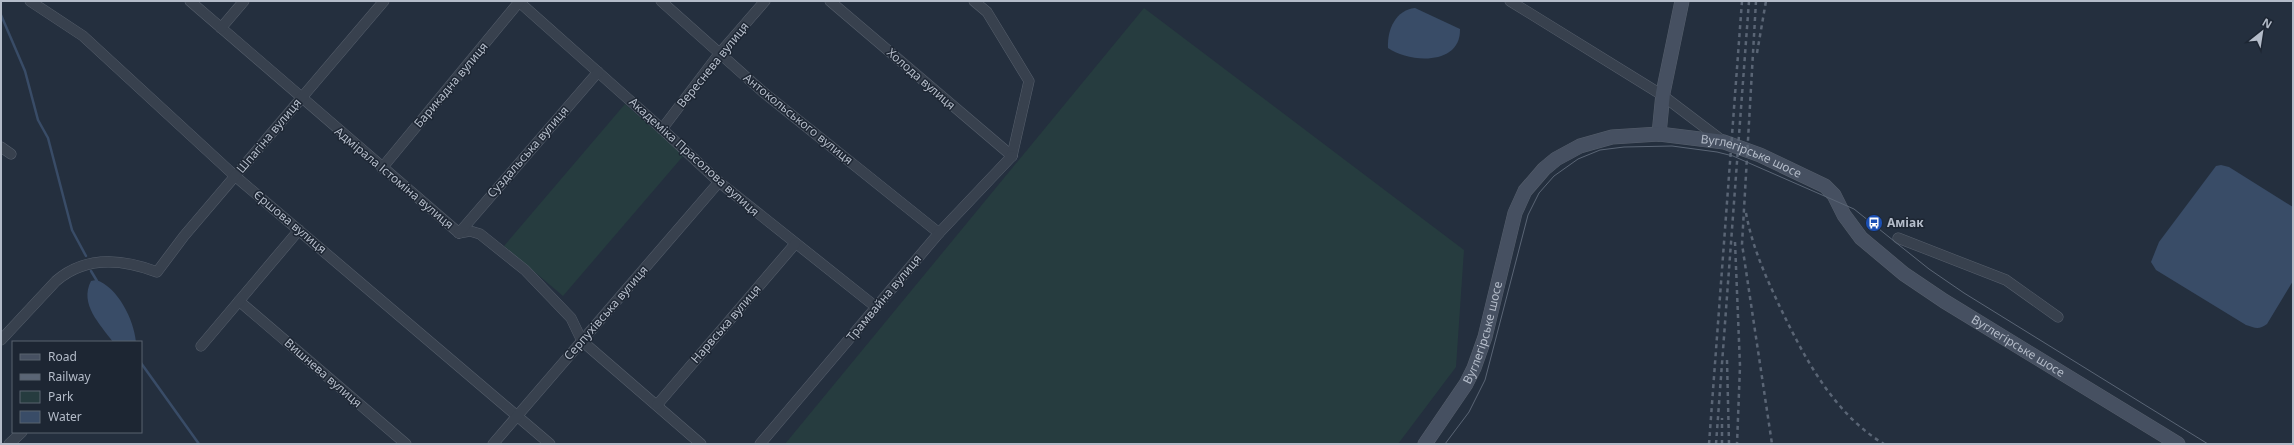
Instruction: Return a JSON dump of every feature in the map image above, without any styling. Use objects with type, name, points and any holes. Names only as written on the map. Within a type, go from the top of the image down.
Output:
[{"type":"street","name":"Єршова вулиця","points":[[30,1],[83,36],[235,176],[550,444]]},
{"type":"street","name":"Адмірала Істоміна вулиця","points":[[190,1],[459,233],[470,230],[480,234],[525,270],[571,318],[582,341],[702,444]]},
{"type":"street","points":[[222,28],[244,1]]},
{"type":"street","name":"Шпагіна вулиця","points":[[3,334],[66,273],[84,263],[135,263],[157,272],[184,236],[384,1]]},
{"type":"street","name":"Антокольського вулиця","points":[[661,1],[719,54],[940,233]]},
{"type":"street","name":"Вереснева вулиця","points":[[662,129],[719,54],[765,1]]},
{"type":"street","name":"Холода вулиця","points":[[830,1],[1012,156]]},
{"type":"street","points":[[974,1],[987,12],[1029,81],[1012,156]]},
{"type":"street","points":[[1510,1],[1662,95],[1724,142]]},
{"type":"street","points":[[1658,134],[1662,95],[1682,1]]},
{"type":"street","name":"Академіка Прасолова вулиця","points":[[519,2],[662,129],[719,182],[876,307]]},
{"type":"street","name":"Барикадна вулиця","points":[[382,168],[519,2]]},
{"type":"street","name":"Суздальська вулиця","points":[[459,233],[598,72]]},
{"type":"street","name":"Вуглегірське шосе","points":[[1425,444],[1466,384],[1474,368],[1485,337],[1515,213],[1522,196],[1533,181],[1556,159],[1580,146],[1612,137],[1658,134],[1724,142],[1760,155],[1825,186],[1834,195],[1844,215],[1861,238],[1904,274],[1944,301],[2178,444]]},
{"type":"street","points":[[1,147],[11,154]]},
{"type":"street","name":"Трамвайна вулиця","points":[[760,444],[940,233],[1012,156]]},
{"type":"street","name":"Серпухівська вулиця","points":[[493,444],[719,182]]},
{"type":"street","points":[[201,346],[299,230]]},
{"type":"street","points":[[1898,238],[2006,280],[2058,317]]},
{"type":"street","name":"Нарвська вулиця","points":[[657,405],[795,244]]},
{"type":"street","name":"Вишнева вулиця","points":[[239,301],[406,444]]},
{"type":"street","points":[[9,444],[21,433]]},
{"type":"green space","points":[[1144,8],[1464,250],[1456,367],[1398,444],[785,444]]},
{"type":"green space","points":[[625,104],[684,155],[563,296],[504,246]]},
{"type":"water","points":[[1415,8],[1460,29],[1458,41],[1452,50],[1443,55],[1432,58],[1420,58],[1408,57],[1388,48],[1389,34],[1394,22],[1403,12]]},
{"type":"water","points":[[2221,165],[2229,167],[2293,207],[2293,281],[2267,324],[2259,328],[2246,325],[2156,270],[2151,262],[2159,242],[2216,166]]},
{"type":"water","points":[[96,280],[104,284],[124,305],[135,333],[136,341],[112,341],[97,321],[89,306],[88,289],[91,281]]},
{"type":"waterway","points":[[1,15],[25,71],[38,120],[48,138],[72,230],[86,256]]},
{"type":"waterway","points":[[91,271],[97,281]]},
{"type":"waterway","points":[[142,364],[199,444]]},
{"type":"tram line","points":[[1445,444],[1469,412],[1485,380],[1528,215],[1539,193],[1554,176],[1578,159],[1600,150],[1624,147],[1672,146],[1717,152],[1733,156],[1854,209],[1929,269],[1964,293],[2208,444]]},
{"type":"railway","points":[[1709,444],[1742,1]]},
{"type":"railway","points":[[1716,444],[1749,1]]},
{"type":"railway","points":[[1756,1],[1742,244],[1772,444]]},
{"type":"railway","points":[[1757,53],[1766,1]]},
{"type":"railway","points":[[1746,213],[1755,249],[1764,271],[1789,325],[1810,364],[1835,400],[1850,417],[1884,444]]},
{"type":"railway","points":[[1735,242],[1740,366],[1737,444]]},
{"type":"railway","points":[[1727,360],[1729,444]]},
{"type":"railway","points":[[1722,418],[1722,444]]},
{"type":"place","name":"Аміак","points":[[1874,223]]}]
